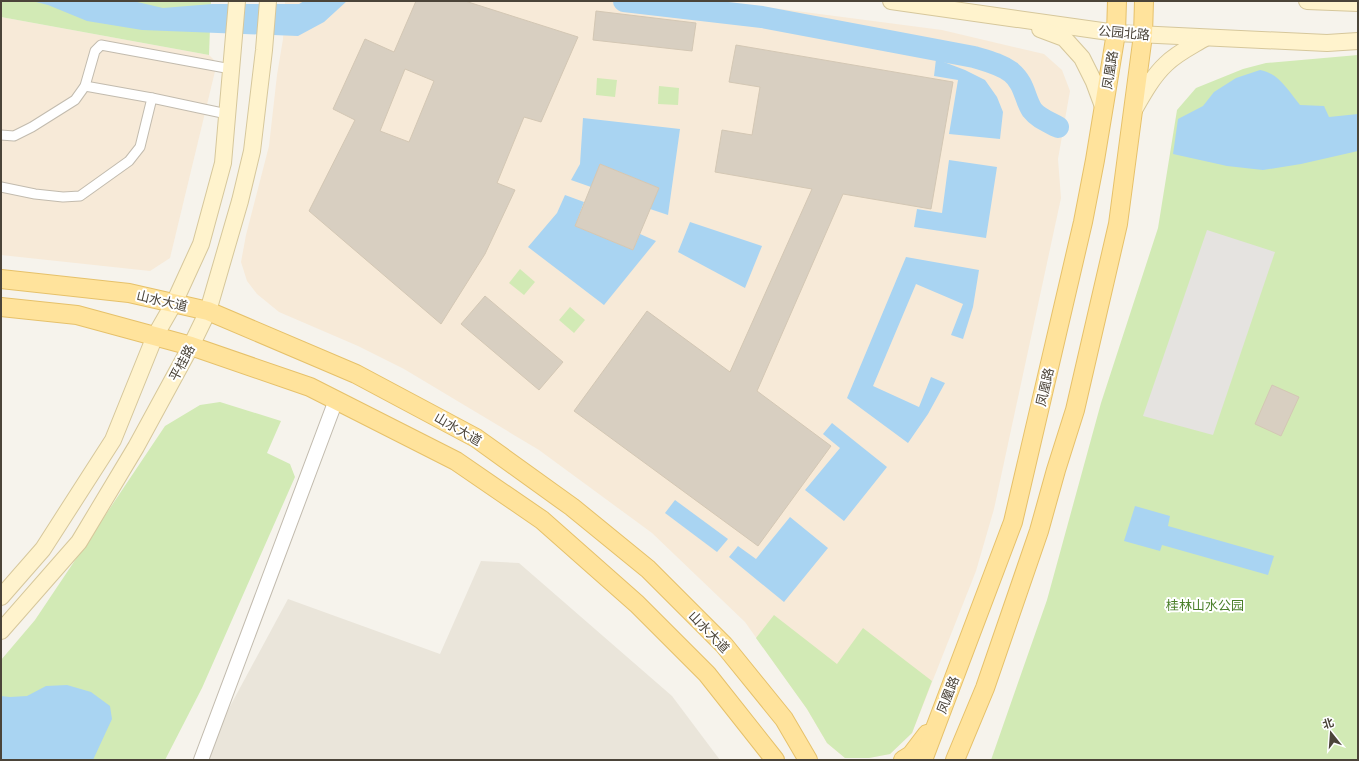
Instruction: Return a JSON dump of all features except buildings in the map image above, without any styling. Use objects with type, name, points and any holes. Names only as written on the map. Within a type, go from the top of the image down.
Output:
[{"type":"main road","points":[[1,597],[43,549],[113,440],[155,336],[174,303],[203,236],[223,163],[237,1]]},
{"type":"main road","name":"平桂路","points":[[1,631],[79,542],[136,447],[191,346],[208,311],[240,201],[252,151],[264,50],[268,1]]},
{"type":"main road","name":"公园北路","points":[[891,1],[1116,33],[1327,43],[1358,41]]},
{"type":"main road","name":"凤凰路","points":[[923,760],[1013,522],[1083,222],[1104,109],[1116,33],[1116,1]]},
{"type":"main road","points":[[955,760],[988,680],[1039,531],[1075,410],[1118,224],[1143,35],[1144,1]]},
{"type":"main road","points":[[1307,1],[1358,3]]},
{"type":"main road","points":[[1014,19],[1064,38],[1082,58],[1094,82],[1104,109]]},
{"type":"main road","points":[[1133,113],[1147,88],[1166,64],[1205,38]]},
{"type":"main road","name":"山水大道","points":[[1,279],[129,293],[208,311],[356,374],[476,438],[572,507],[648,569],[724,645],[784,719],[808,760]]},
{"type":"main road","points":[[1,307],[77,315],[191,346],[310,387],[456,461],[542,520],[637,604],[707,674],[775,760]]},
{"type":"main road","points":[[903,760],[911,755],[940,716]]},
{"type":"main road","points":[[795,738],[823,760]]},
{"type":"street","points":[[1,135],[14,136],[32,127],[75,100],[85,86],[95,51],[101,45],[231,69]]},
{"type":"street","points":[[85,86],[227,114]]},
{"type":"street","points":[[1,187],[35,194],[63,197],[80,196],[129,161],[140,147],[152,98]]},
{"type":"street","points":[[201,760],[336,400]]},
{"type":"shaded area","points":[[285,1],[719,1],[942,30],[1044,54],[1062,70],[1070,91],[1058,159],[1061,198],[994,509],[976,571],[912,733],[890,754],[869,758],[845,758],[827,743],[807,709],[745,622],[652,533],[539,450],[404,369],[358,346],[279,312],[257,294],[247,281],[241,262],[246,235],[269,146],[277,75],[283,39]]},
{"type":"shaded area","points":[[1,17],[209,55],[217,63],[170,258],[150,271],[1,255]]},
{"type":"shaded area","points":[[1207,230],[1275,252],[1213,435],[1143,416]]},
{"type":"shaded area","points":[[481,561],[519,563],[672,696],[720,760],[201,760],[288,599],[440,654]]},
{"type":"green space","points":[[1,1],[211,1],[209,55],[1,17]]},
{"type":"green space","name":"桂林山水公园","points":[[1358,55],[1358,760],[991,760],[1047,600],[1101,403],[1158,228],[1177,110],[1196,88],[1243,69],[1266,63]]},
{"type":"green space","points":[[597,78],[617,80],[615,97],[596,95]]},
{"type":"green space","points":[[659,86],[679,88],[678,105],[658,104]]},
{"type":"green space","points":[[520,269],[535,282],[524,295],[509,283]]},
{"type":"green space","points":[[570,307],[585,320],[574,333],[559,320]]},
{"type":"green space","points":[[220,402],[281,421],[267,453],[290,464],[295,477],[202,688],[165,760],[1,760],[1,660],[35,620],[165,426],[200,405]]},
{"type":"green space","points":[[774,615],[837,664],[863,628],[932,681],[912,733],[890,754],[869,758],[845,758],[827,743],[807,709],[756,638]]},
{"type":"water","points":[[32,1],[133,1],[163,8],[212,4],[299,4],[304,1],[347,1],[324,22],[298,36],[142,30],[87,21],[48,5]]},
{"type":"water","points":[[936,59],[965,70],[985,80],[997,97],[1003,112],[1000,139],[949,134],[958,80],[934,76]]},
{"type":"water","points":[[1260,70],[1273,75],[1278,79],[1300,105],[1324,106],[1329,117],[1358,114],[1358,151],[1301,164],[1263,170],[1227,166],[1173,154],[1178,119],[1203,106],[1214,92],[1236,78]]},
{"type":"water","points":[[583,118],[680,129],[668,215],[650,209],[659,188],[600,164],[591,187],[571,180],[580,164]]},
{"type":"water","points":[[949,160],[997,167],[986,238],[914,227],[917,209],[942,213]]},
{"type":"water","points":[[565,195],[584,202],[575,226],[633,250],[640,234],[656,241],[604,305],[528,247],[557,213]]},
{"type":"water","points":[[690,222],[762,246],[745,288],[678,252]]},
{"type":"water","points":[[906,257],[979,270],[973,307],[963,339],[951,335],[963,304],[916,284],[873,386],[919,407],[931,377],[945,383],[928,414],[908,443],[847,398]]},
{"type":"water","points":[[832,423],[887,467],[844,521],[805,490],[840,448],[823,434]]},
{"type":"water","points":[[675,500],[728,539],[717,552],[665,513]]},
{"type":"water","points":[[1135,506],[1170,516],[1168,526],[1274,556],[1268,575],[1162,545],[1160,551],[1124,541]]},
{"type":"water","points":[[790,517],[828,548],[784,602],[729,557],[738,546],[756,559]]},
{"type":"water","points":[[67,685],[91,692],[110,706],[112,719],[93,760],[1,760],[1,696],[27,696],[46,686]]},
{"type":"waterway","points":[[624,1],[762,17],[989,61],[1011,72],[1022,86],[1029,105],[1034,113],[1040,118],[1058,127]]}]
